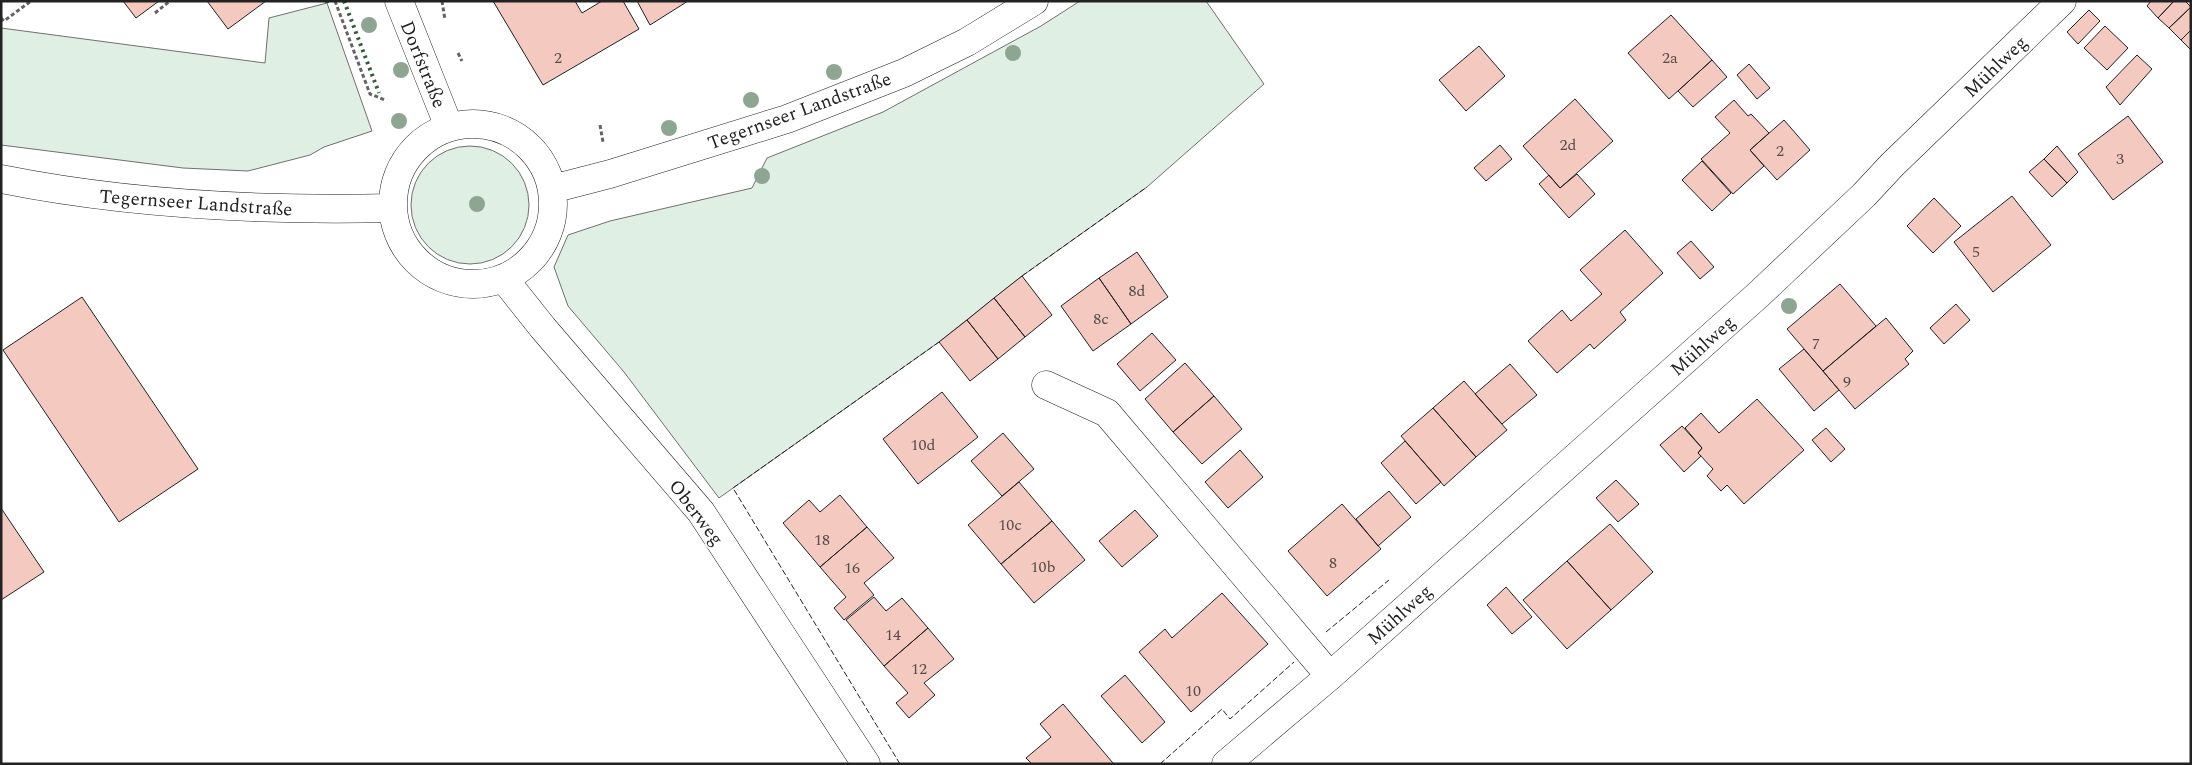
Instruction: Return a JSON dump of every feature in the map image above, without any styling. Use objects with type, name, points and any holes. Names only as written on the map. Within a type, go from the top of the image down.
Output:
[{"type":"street","name":"Dorfstraße","points":[[399,1],[449,127]]},
{"type":"street","name":"Tegernseer Landstraße","points":[[552,189],[610,174],[796,115],[904,73],[967,42],[1034,1]]},
{"type":"street","name":"Mühlweg","points":[[1226,764],[1330,676],[1758,295],[1864,195],[1899,158],[2062,1]]},
{"type":"street","points":[[471,124],[494,126],[514,135],[532,149],[545,168],[552,189],[553,212],[548,233],[531,258],[521,269],[504,279],[476,285],[451,282],[428,272],[410,255],[397,232],[392,208],[395,182],[407,158],[425,139],[449,127],[471,124]]},
{"type":"street","name":"Tegernseer Landstraße","points":[[1,179],[110,198],[182,204],[331,209],[392,208]]},
{"type":"street","name":"Oberweg","points":[[504,279],[543,328],[701,512],[866,764]]},
{"type":"street","points":[[1046,385],[1107,413],[1330,676]]},
{"type":"path","points":[[1,18],[4,21],[31,1]]},
{"type":"path","points":[[154,13],[170,1]]},
{"type":"path","points":[[335,1],[370,94],[384,100]]},
{"type":"green space","points":[[1080,1],[1206,1],[1264,84],[1147,187],[1022,276],[939,342],[719,498],[624,372],[568,306],[554,267],[568,235],[610,221],[752,188],[767,158],[883,112],[1041,26]]},
{"type":"green space","points":[[327,3],[372,131],[324,147],[310,155],[248,171],[183,168],[1,145],[1,28],[265,63],[269,18]]},
{"type":"green space","points":[[470,146],[492,151],[503,156],[519,172],[524,183],[529,205],[524,227],[519,238],[503,254],[492,259],[470,264],[448,259],[437,254],[421,238],[416,227],[411,205],[416,183],[421,172],[437,156],[448,151]]},
{"type":"building","points":[[123,1],[159,1],[136,18]]},
{"type":"building","points":[[207,1],[266,1],[228,29]]},
{"type":"building","points":[[493,1],[575,1],[582,13],[602,1],[623,1],[639,29],[543,85]]},
{"type":"building","points":[[637,1],[688,1],[650,25]]},
{"type":"building","points":[[2151,1],[2174,1],[2158,18],[2147,6]]},
{"type":"building","points":[[2174,1],[2185,1],[2191,7],[2169,28],[2158,18]]},
{"type":"building","points":[[2191,7],[2191,30],[2181,40],[2169,28]]},
{"type":"building","points":[[2089,10],[2100,21],[2078,44],[2067,32]]},
{"type":"building","points":[[1671,15],[1712,60],[1669,99],[1628,53]]},
{"type":"building","points":[[2105,26],[2128,48],[2107,70],[2084,48]]},
{"type":"building","points":[[2191,30],[2191,50],[2181,40]]},
{"type":"building","points":[[1479,46],[1505,76],[1466,111],[1439,80]]},
{"type":"building","points":[[2137,55],[2152,69],[2120,105],[2106,87]]},
{"type":"building","points":[[1712,60],[1727,77],[1693,107],[1678,91]]},
{"type":"building","points":[[1749,64],[1770,88],[1757,99],[1737,75]]},
{"type":"building","points":[[1575,99],[1613,141],[1560,188],[1523,146]]},
{"type":"building","points":[[1734,100],[1748,116],[1751,114],[1769,133],[1750,150],[1764,166],[1733,194],[1701,159],[1730,133],[1715,117]]},
{"type":"building","points":[[2128,116],[2163,162],[2113,200],[2078,154]]},
{"type":"building","points":[[1784,120],[1810,150],[1777,180],[1750,150]]},
{"type":"building","points":[[1500,145],[1512,159],[1486,181],[1474,168]]},
{"type":"building","points":[[2057,146],[2078,172],[2067,183],[2044,159]]},
{"type":"building","points":[[2044,159],[2067,183],[2052,197],[2029,172]]},
{"type":"building","points":[[1702,161],[1731,193],[1712,211],[1682,180]]},
{"type":"building","points":[[1577,174],[1595,194],[1569,218],[1539,184],[1549,175],[1560,188]]},
{"type":"building","points":[[2012,196],[2051,245],[1993,292],[1954,242]]},
{"type":"building","points":[[1934,198],[1961,226],[1933,253],[1907,226]]},
{"type":"building","points":[[1625,230],[1663,273],[1620,312],[1626,320],[1594,349],[1590,344],[1557,373],[1528,341],[1562,310],[1571,321],[1602,294],[1580,270]]},
{"type":"building","points":[[1691,241],[1714,267],[1700,279],[1677,253]]},
{"type":"building","points":[[1137,252],[1168,297],[1131,324],[1099,278]]},
{"type":"building","points":[[1022,276],[1052,315],[1025,337],[994,298]]},
{"type":"building","points":[[1099,278],[1131,324],[1093,351],[1061,306]]},
{"type":"building","points":[[1840,284],[1876,326],[1823,371],[1787,329]]},
{"type":"building","points":[[82,297],[198,469],[119,522],[3,350]]},
{"type":"building","points":[[994,298],[1025,337],[998,359],[967,320]]},
{"type":"building","points":[[1956,304],[1970,320],[1944,344],[1930,328]]},
{"type":"building","points":[[1886,318],[1913,351],[1905,359],[1909,364],[1855,409],[1823,371]]},
{"type":"building","points":[[967,320],[998,359],[970,381],[939,342]]},
{"type":"building","points":[[1152,333],[1176,360],[1140,391],[1117,364]]},
{"type":"building","points":[[1804,349],[1839,390],[1814,411],[1779,369]]},
{"type":"building","points":[[1185,363],[1214,396],[1173,432],[1145,399]]},
{"type":"building","points":[[1510,364],[1537,395],[1502,424],[1475,394]]},
{"type":"building","points":[[1464,381],[1507,430],[1476,457],[1433,408]]},
{"type":"building","points":[[942,392],[978,437],[918,484],[883,439]]},
{"type":"building","points":[[1214,396],[1242,429],[1202,464],[1173,432]]},
{"type":"building","points":[[1757,399],[1804,450],[1744,504],[1727,485],[1721,491],[1707,476],[1713,469],[1698,453],[1702,448],[1685,428],[1701,413],[1719,433]]},
{"type":"building","points":[[1433,408],[1476,457],[1444,486],[1401,436]]},
{"type":"building","points":[[1682,426],[1702,448],[1698,453],[1701,456],[1684,472],[1660,445]]},
{"type":"building","points":[[1826,428],[1845,449],[1831,462],[1812,440]]},
{"type":"building","points":[[1003,433],[1034,469],[1002,496],[971,461]]},
{"type":"building","points":[[1405,441],[1441,482],[1416,504],[1381,463]]},
{"type":"building","points":[[1240,450],[1263,477],[1228,508],[1205,482]]},
{"type":"building","points":[[1616,480],[1639,504],[1618,522],[1596,498]]},
{"type":"building","points":[[1019,482],[1052,521],[1001,564],[968,525]]},
{"type":"building","points":[[1389,491],[1411,517],[1378,546],[1356,519]]},
{"type":"building","points":[[840,495],[867,527],[820,567],[783,523],[809,500],[820,512]]},
{"type":"building","points":[[1342,504],[1381,549],[1327,596],[1288,551]]},
{"type":"building","points":[[1,508],[44,572],[1,600]]},
{"type":"building","points":[[1135,510],[1158,536],[1122,567],[1099,541]]},
{"type":"building","points":[[1052,521],[1085,560],[1034,603],[1001,564]]},
{"type":"building","points":[[1610,524],[1653,572],[1611,610],[1567,561]]},
{"type":"building","points":[[867,527],[894,558],[864,583],[874,595],[844,620],[834,608],[846,597],[820,567]]},
{"type":"building","points":[[1567,561],[1611,610],[1567,649],[1523,600]]},
{"type":"building","points":[[1506,587],[1532,617],[1512,634],[1487,605]]},
{"type":"building","points":[[1222,593],[1268,644],[1191,712],[1139,652],[1165,629],[1172,638]]},
{"type":"building","points":[[874,597],[886,611],[902,598],[928,628],[884,666],[846,620]]},
{"type":"building","points":[[928,628],[954,659],[924,683],[935,695],[909,718],[896,703],[908,693],[884,666]]},
{"type":"building","points":[[1125,675],[1165,722],[1142,743],[1101,696]]},
{"type":"building","points":[[1063,704],[1113,764],[1032,764],[1026,758],[1051,737],[1040,724]]},
{"type":"hedge","points":[[344,1],[379,93]]},
{"type":"fence","points":[[1022,276],[1147,187]]},
{"type":"fence","points":[[900,764],[733,488],[939,342]]},
{"type":"fence","points":[[1326,632],[1389,580]]},
{"type":"fence","points":[[1160,764],[1222,709],[1230,719],[1294,662]]}]
